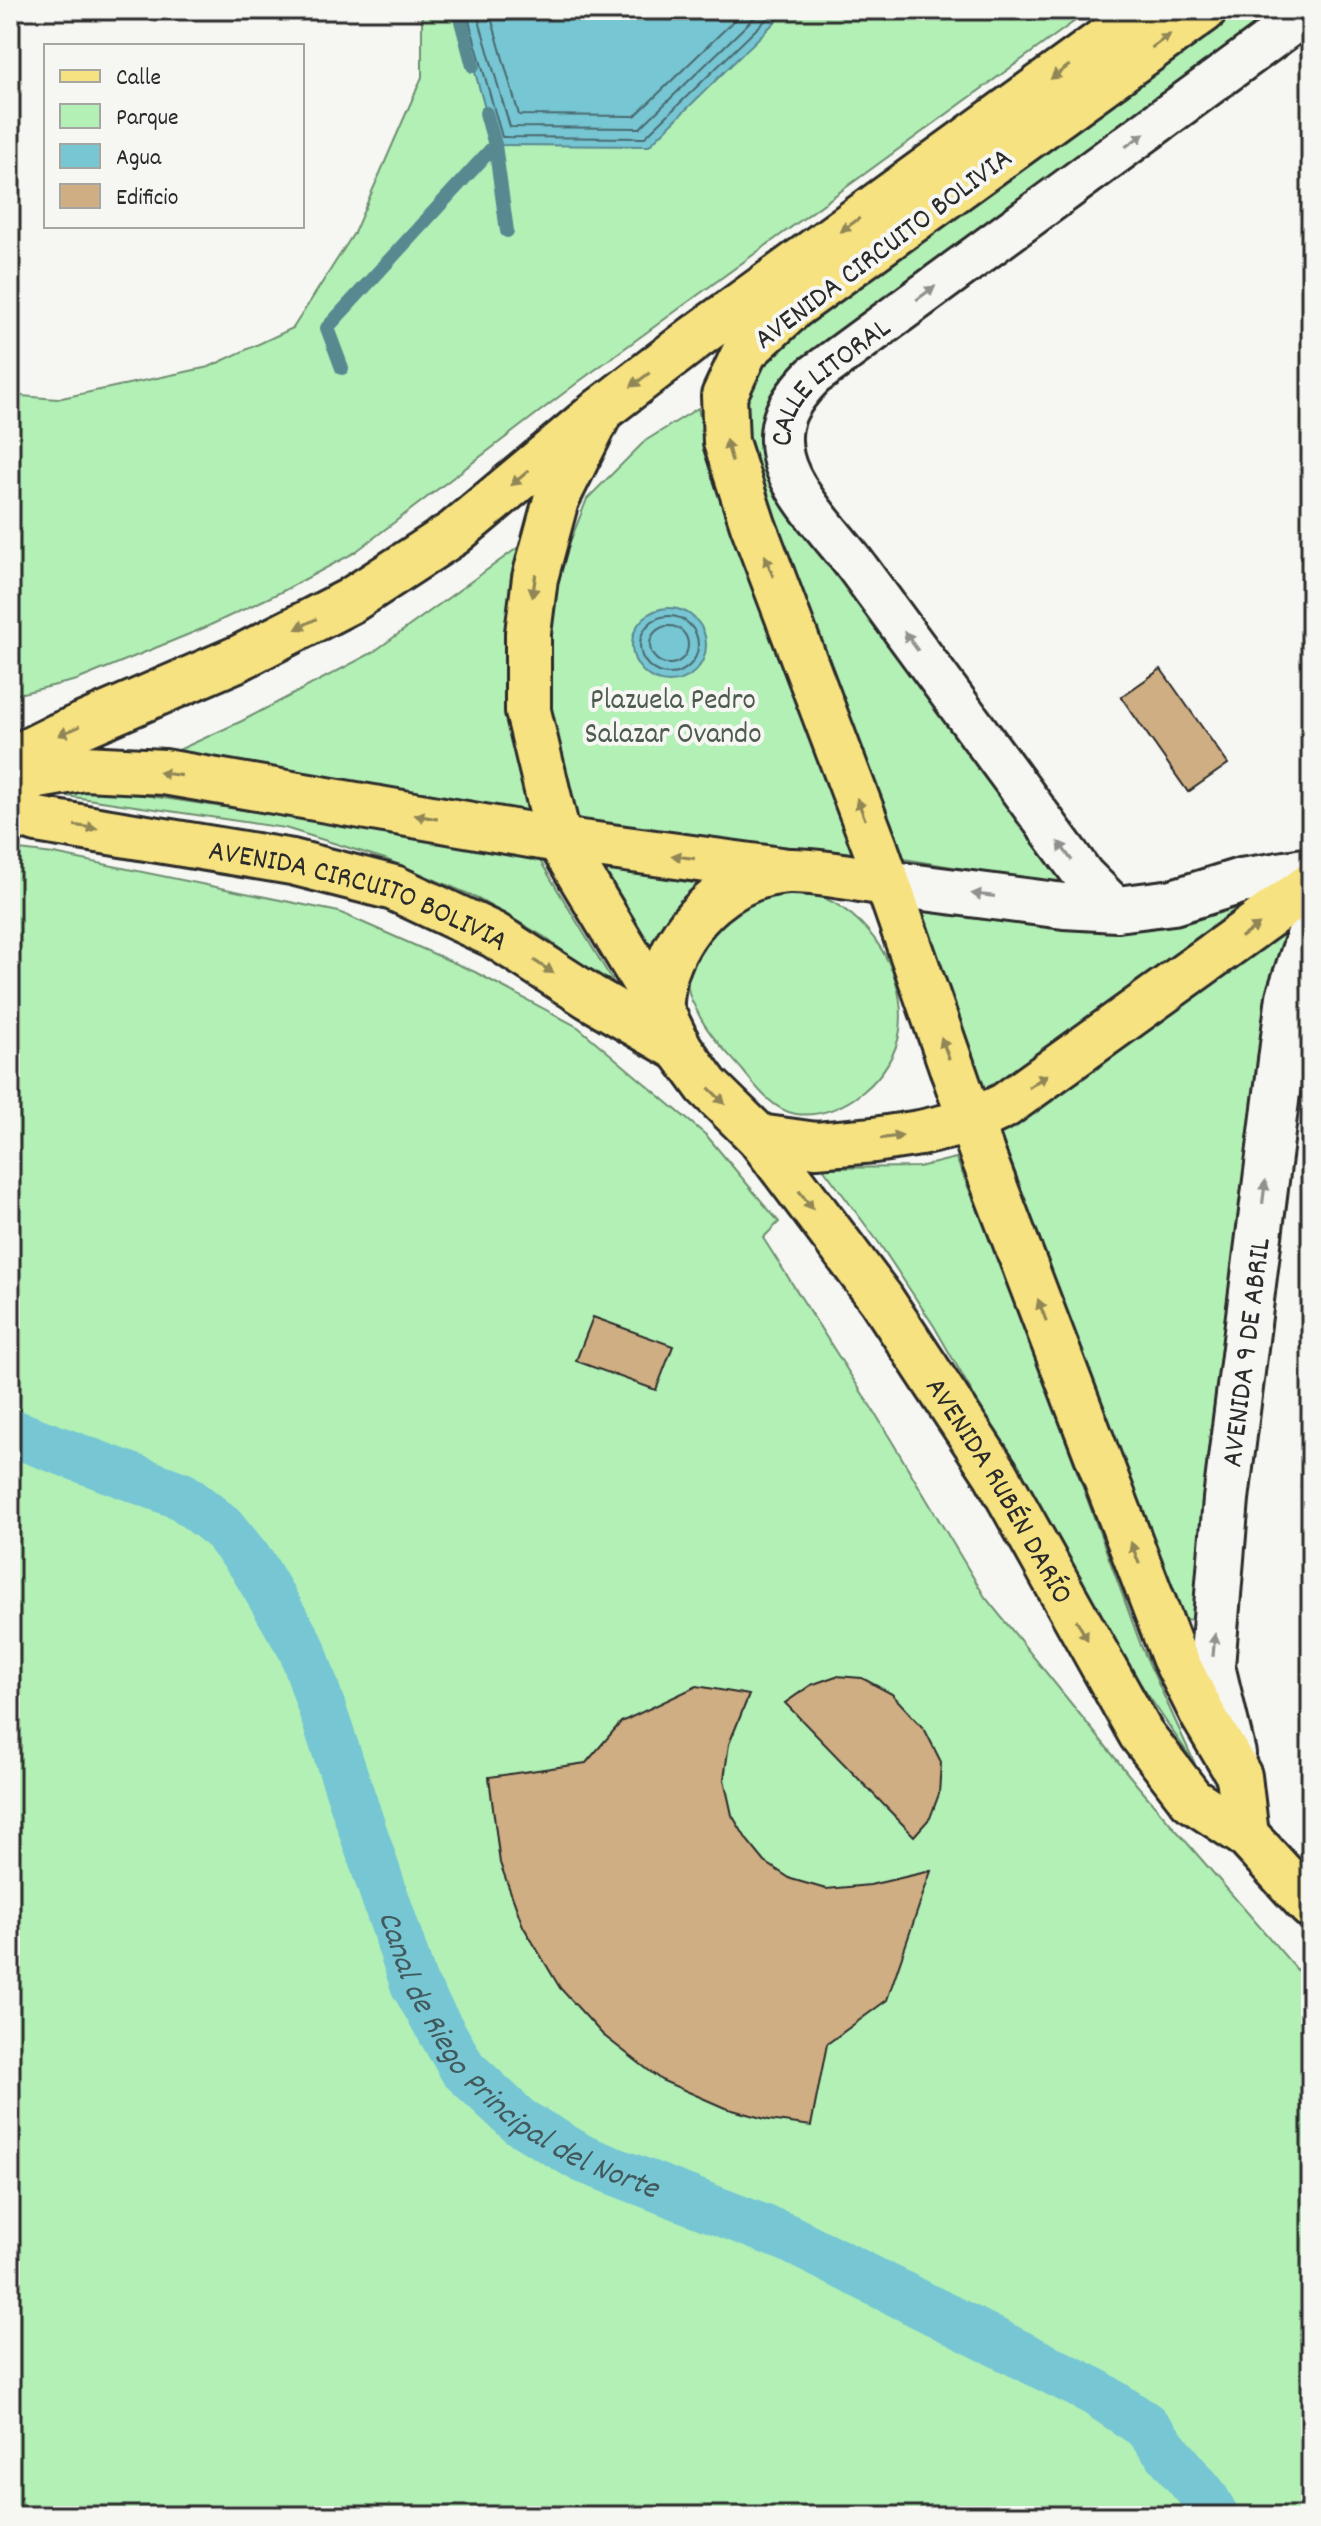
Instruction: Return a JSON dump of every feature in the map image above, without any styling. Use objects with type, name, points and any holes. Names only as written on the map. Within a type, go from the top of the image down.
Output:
[{"type":"main road","name":"AVENIDA CIRCUITO BOLIVIA","points":[[10,760],[239,658],[350,601],[454,533],[601,410],[709,328],[1146,10]]},
{"type":"main road","name":"AVENIDA CIRCUITO BOLIVIA","points":[[972,1121],[875,847],[753,525],[726,442],[724,396],[745,351],[793,307],[1204,10]]},
{"type":"main road","name":"AVENIDA CIRCUITO BOLIVIA","points":[[601,410],[556,500],[535,578],[528,633],[528,711],[559,840],[660,1008],[680,1049]]},
{"type":"main road","points":[[10,781],[84,768],[164,772],[559,840],[1064,906],[1117,909],[1173,902],[1241,881],[1311,870]]},
{"type":"main road","name":"AVENIDA CIRCUITO BOLIVIA","points":[[10,811],[37,820],[292,862],[394,888],[494,935],[590,997],[680,1049]]},
{"type":"main road","points":[[660,1008],[666,973],[677,948],[708,906],[743,880],[788,871]]},
{"type":"main road","points":[[759,1137],[816,1145],[920,1133],[972,1121],[1004,1106],[1311,885]]},
{"type":"main road","name":"AVENIDA 9 DE ABRIL","points":[[1239,1776],[1220,1709],[1212,1666],[1226,1499],[1289,997],[1311,930]]},
{"type":"main road","name":"AVENIDA RUBÉN DARÍO","points":[[680,1049],[707,1086],[759,1137],[881,1299],[996,1474],[1141,1734],[1191,1799],[1246,1835],[1311,1906]]},
{"type":"main road","points":[[972,1121],[1174,1657],[1239,1776],[1246,1835]]},
{"type":"street","name":"CALLE LITORAL","points":[[1117,909],[1084,876],[861,572],[800,494],[783,458],[782,423],[792,398],[813,376],[1311,10]]},
{"type":"green space","points":[[422,10],[1090,10],[581,380],[354,553],[204,628],[77,680],[10,696],[10,395],[57,399],[209,367],[293,328],[354,233],[422,77]]},
{"type":"green space","points":[[1241,10],[1276,10],[835,337],[785,377],[766,408],[760,448],[767,477],[846,587],[1073,887],[904,859],[775,526],[743,425],[749,391],[761,368],[813,319]]},
{"type":"green space","name":"Plazuela Pedro Salazar Ovando","points":[[698,408],[728,525],[858,863],[572,822],[551,711],[548,627],[566,552],[587,499],[645,441]]},
{"type":"green space","points":[[520,546],[511,601],[533,812],[161,758],[242,721],[372,653]]},
{"type":"green space","points":[[83,786],[536,854],[621,995],[543,936],[471,895],[385,859],[285,828],[46,793]]},
{"type":"green space","points":[[10,849],[54,854],[339,912],[475,972],[578,1027],[707,1136],[779,1222],[763,1238],[878,1418],[985,1597],[1137,1785],[1311,1986],[1311,2516],[10,2516]]},
{"type":"green space","points":[[603,868],[705,885],[652,957]]},
{"type":"green space","points":[[799,891],[821,897],[842,908],[876,941],[896,983],[900,1007],[896,1047],[877,1078],[848,1102],[814,1114],[788,1112],[760,1092],[703,1023],[690,996],[688,980],[696,951],[727,912],[751,897]]},
{"type":"green space","points":[[1268,894],[988,1099],[918,900]]},
{"type":"green space","points":[[1287,927],[1265,1023],[1195,1620],[1183,1619],[1000,1133]]},
{"type":"green space","points":[[956,1158],[1006,1278],[1142,1648],[1195,1764],[1135,1676],[934,1326],[879,1243],[823,1168],[919,1167]]},
{"type":"water","points":[[458,10],[787,10],[649,146],[495,145]]},
{"type":"water","points":[[676,608],[696,618],[704,631],[704,659],[696,672],[683,680],[662,682],[642,672],[634,659],[632,638],[642,618],[655,610]]},
{"type":"building","points":[[1161,669],[1228,764],[1188,792],[1121,697]]},
{"type":"building","points":[[593,1317],[673,1346],[656,1390],[576,1361]]},
{"type":"building","points":[[1307,1435],[1311,1435],[1311,1488],[1301,1487]]},
{"type":"building","points":[[836,1676],[862,1678],[892,1694],[925,1730],[941,1762],[939,1794],[930,1818],[914,1836],[785,1703],[811,1685]]},
{"type":"building","points":[[697,1686],[749,1695],[729,1744],[724,1779],[732,1815],[765,1862],[791,1879],[826,1889],[870,1885],[931,1871],[887,2000],[827,2044],[811,2126],[769,2120],[725,2108],[661,2080],[603,2035],[560,1988],[523,1926],[500,1863],[489,1777],[586,1763],[621,1722]]},
{"type":"waterway","points":[[458,10],[473,66]]},
{"type":"waterway","points":[[486,113],[495,145],[507,231]]},
{"type":"waterway","points":[[342,368],[327,328],[495,145]]},
{"type":"waterway","name":"Canal de Riego Principal del Norte","points":[[10,1432],[182,1496],[222,1527],[252,1564],[302,1649],[414,1984],[463,2069],[520,2122],[583,2159],[788,2238],[1095,2392],[1145,2425],[1203,2495],[1215,2516]]}]
